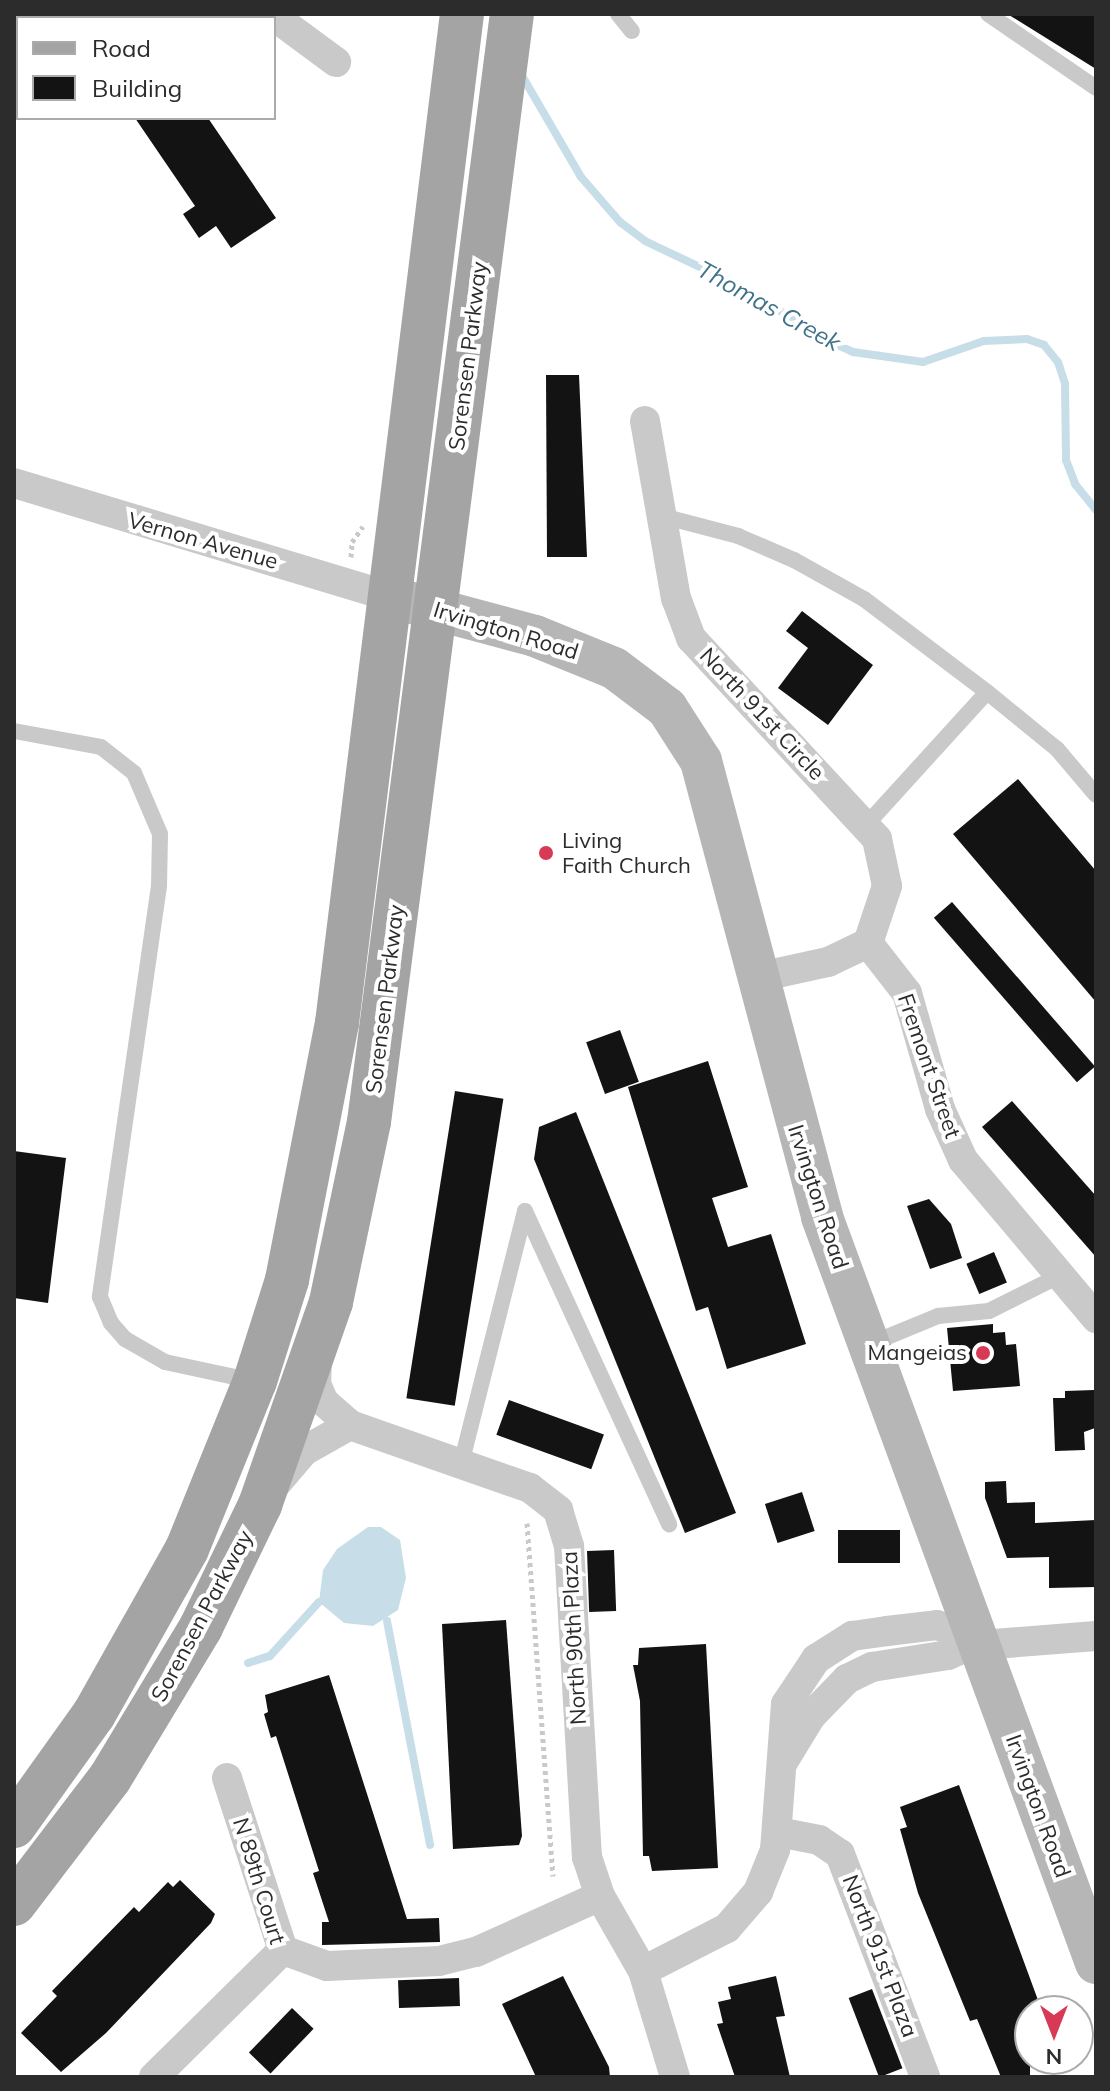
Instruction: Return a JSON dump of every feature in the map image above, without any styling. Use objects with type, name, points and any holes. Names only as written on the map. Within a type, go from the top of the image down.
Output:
[{"type":"main road","name":"Sorensen Parkway","points":[[14,1826],[94,1714],[163,1596],[211,1495],[255,1381],[287,1280],[326,1097],[392,597],[462,14]]},
{"type":"main road","name":"Sorensen Parkway","points":[[14,1904],[70,1836],[140,1730],[201,1627],[260,1505],[317,1344],[346,1240],[369,1122],[512,14]]},
{"type":"street","points":[[276,18],[336,62]]},
{"type":"street","name":"North 91st Circle","points":[[645,421],[676,598],[691,638],[867,824],[884,854],[887,886],[868,943]]},
{"type":"street","name":"Vernon Avenue","points":[[14,483],[392,597]]},
{"type":"street","name":"Irvington Road","points":[[392,597],[535,636],[590,657],[641,686],[667,708],[705,772],[755,978],[808,1173],[1096,1963]]},
{"type":"street","points":[[755,978],[828,962],[868,943]]},
{"type":"street","name":"Fremont Street","points":[[868,943],[907,993],[940,1109],[963,1160],[1096,1318]]},
{"type":"street","points":[[260,1505],[304,1451],[350,1425],[324,1402],[316,1384],[317,1344]]},
{"type":"street","name":"North 90th Plaza","points":[[350,1425],[545,1496],[566,1526],[587,1857],[600,1896],[643,1971]]},
{"type":"street","points":[[675,2077],[643,1971],[703,1942],[744,1912],[768,1871],[778,1832],[782,1764],[811,1716],[847,1679],[872,1667],[948,1655],[981,1643],[1096,1636]]},
{"type":"street","name":"N 89th Court","points":[[154,2077],[283,1950],[227,1778]]},
{"type":"street","name":"North 91st Plaza","points":[[778,1832],[819,1840],[840,1854],[925,2077]]},
{"type":"street","points":[[283,1950],[327,1966],[439,1961],[476,1952],[600,1896]]},
{"type":"lane","points":[[618,14],[632,31]]},
{"type":"lane","points":[[988,14],[1096,88]]},
{"type":"lane","points":[[662,516],[738,536],[794,560],[864,599],[1057,749],[1096,795]]},
{"type":"lane","points":[[867,824],[987,692]]},
{"type":"lane","points":[[14,731],[101,747],[134,773],[160,834],[159,886],[100,1297],[111,1323],[125,1339],[165,1362],[255,1381]]},
{"type":"lane","points":[[461,1464],[525,1211],[669,1524]]},
{"type":"lane","points":[[870,1344],[938,1316],[989,1311],[1059,1276]]},
{"type":"path","points":[[525,1519],[531,1533],[545,1822],[553,1876]]},
{"type":"water","points":[[368,1527],[381,1527],[400,1540],[406,1578],[398,1610],[373,1626],[344,1623],[319,1602],[323,1570],[337,1549]]},
{"type":"building","points":[[1096,14],[1096,69],[1009,15]]},
{"type":"building","points":[[136,120],[209,120],[276,218],[231,248],[216,226],[199,238],[183,214],[195,206]]},
{"type":"building","points":[[546,375],[579,375],[587,557],[547,557]]},
{"type":"building","points":[[802,611],[873,665],[828,725],[778,688],[808,648],[786,631]]},
{"type":"building","points":[[1018,779],[1096,871],[1096,1002],[953,834]]},
{"type":"building","points":[[952,902],[1095,1067],[1077,1082],[934,918]]},
{"type":"building","points":[[620,1030],[639,1082],[605,1094],[586,1042]]},
{"type":"building","points":[[708,1061],[748,1187],[712,1198],[728,1247],[771,1234],[806,1344],[727,1369],[708,1307],[696,1311],[628,1087]]},
{"type":"building","points":[[455,1091],[503,1099],[455,1406],[406,1398]]},
{"type":"building","points":[[1012,1101],[1096,1196],[1096,1257],[982,1127]]},
{"type":"building","points":[[576,1112],[736,1513],[685,1533],[534,1159],[539,1127]]},
{"type":"building","points":[[14,1151],[66,1158],[48,1303],[14,1298]]},
{"type":"building","points":[[929,1199],[951,1224],[962,1258],[930,1269],[907,1206]]},
{"type":"building","points":[[994,1252],[1007,1282],[979,1294],[966,1264]]},
{"type":"building","name":"Mangeias","points":[[993,1324],[993,1333],[1005,1332],[1006,1345],[1016,1344],[1020,1386],[953,1391],[947,1328]]},
{"type":"building","points":[[1094,1390],[1095,1428],[1084,1432],[1085,1450],[1055,1451],[1053,1398],[1065,1398],[1065,1391]]},
{"type":"building","points":[[509,1400],[604,1435],[591,1469],[496,1435]]},
{"type":"building","points":[[1006,1481],[1007,1503],[1035,1502],[1035,1523],[1096,1520],[1096,1587],[1049,1588],[1049,1557],[1007,1558],[985,1498],[985,1482]]},
{"type":"building","points":[[802,1492],[815,1531],[778,1543],[765,1504]]},
{"type":"building","points":[[838,1530],[900,1530],[900,1563],[838,1563]]},
{"type":"building","points":[[614,1550],[616,1611],[589,1612],[587,1551]]},
{"type":"building","points":[[506,1620],[522,1836],[519,1845],[453,1849],[442,1624]]},
{"type":"building","points":[[706,1644],[718,1868],[652,1871],[649,1856],[643,1856],[640,1701],[633,1665],[638,1665],[639,1648]]},
{"type":"building","points":[[329,1675],[407,1919],[439,1918],[440,1942],[322,1945],[322,1922],[329,1922],[313,1873],[319,1871],[276,1736],[271,1738],[264,1714],[268,1712],[265,1695]]},
{"type":"building","points":[[959,1785],[1036,1995],[1014,1995],[1014,2075],[1030,2077],[1001,2077],[977,2019],[970,2021],[918,1893],[900,1829],[907,1827],[900,1807]]},
{"type":"building","points":[[180,1880],[215,1914],[211,1923],[106,2033],[61,2072],[21,2033],[57,1996],[52,1991],[134,1907],[139,1912],[168,1882],[173,1887]]},
{"type":"building","points":[[563,1976],[609,2067],[610,2077],[536,2077],[502,2004]]},
{"type":"building","points":[[776,1976],[785,2016],[776,2017],[790,2077],[735,2077],[717,2024],[723,2023],[718,2002],[731,1999],[728,1987]]},
{"type":"building","points":[[459,1978],[460,2006],[399,2008],[398,1980]]},
{"type":"building","points":[[872,1989],[902,2068],[879,2077],[849,1998]]},
{"type":"building","points":[[292,2008],[314,2029],[271,2073],[249,2053]]},
{"type":"waterway","name":"Thomas Creek","points":[[521,74],[581,177],[620,222],[645,241],[742,287],[826,340],[853,352],[923,362],[984,341],[1027,339],[1044,345],[1058,362],[1065,384],[1066,460],[1075,484],[1096,510]]},
{"type":"waterway","points":[[248,1663],[270,1656],[319,1602]]},
{"type":"waterway","points":[[387,1621],[430,1845]]},
{"type":"place","name":"Living Faith Church","points":[[546,853]]},
{"type":"place","name":"Mangeias","points":[[983,1353]]}]
